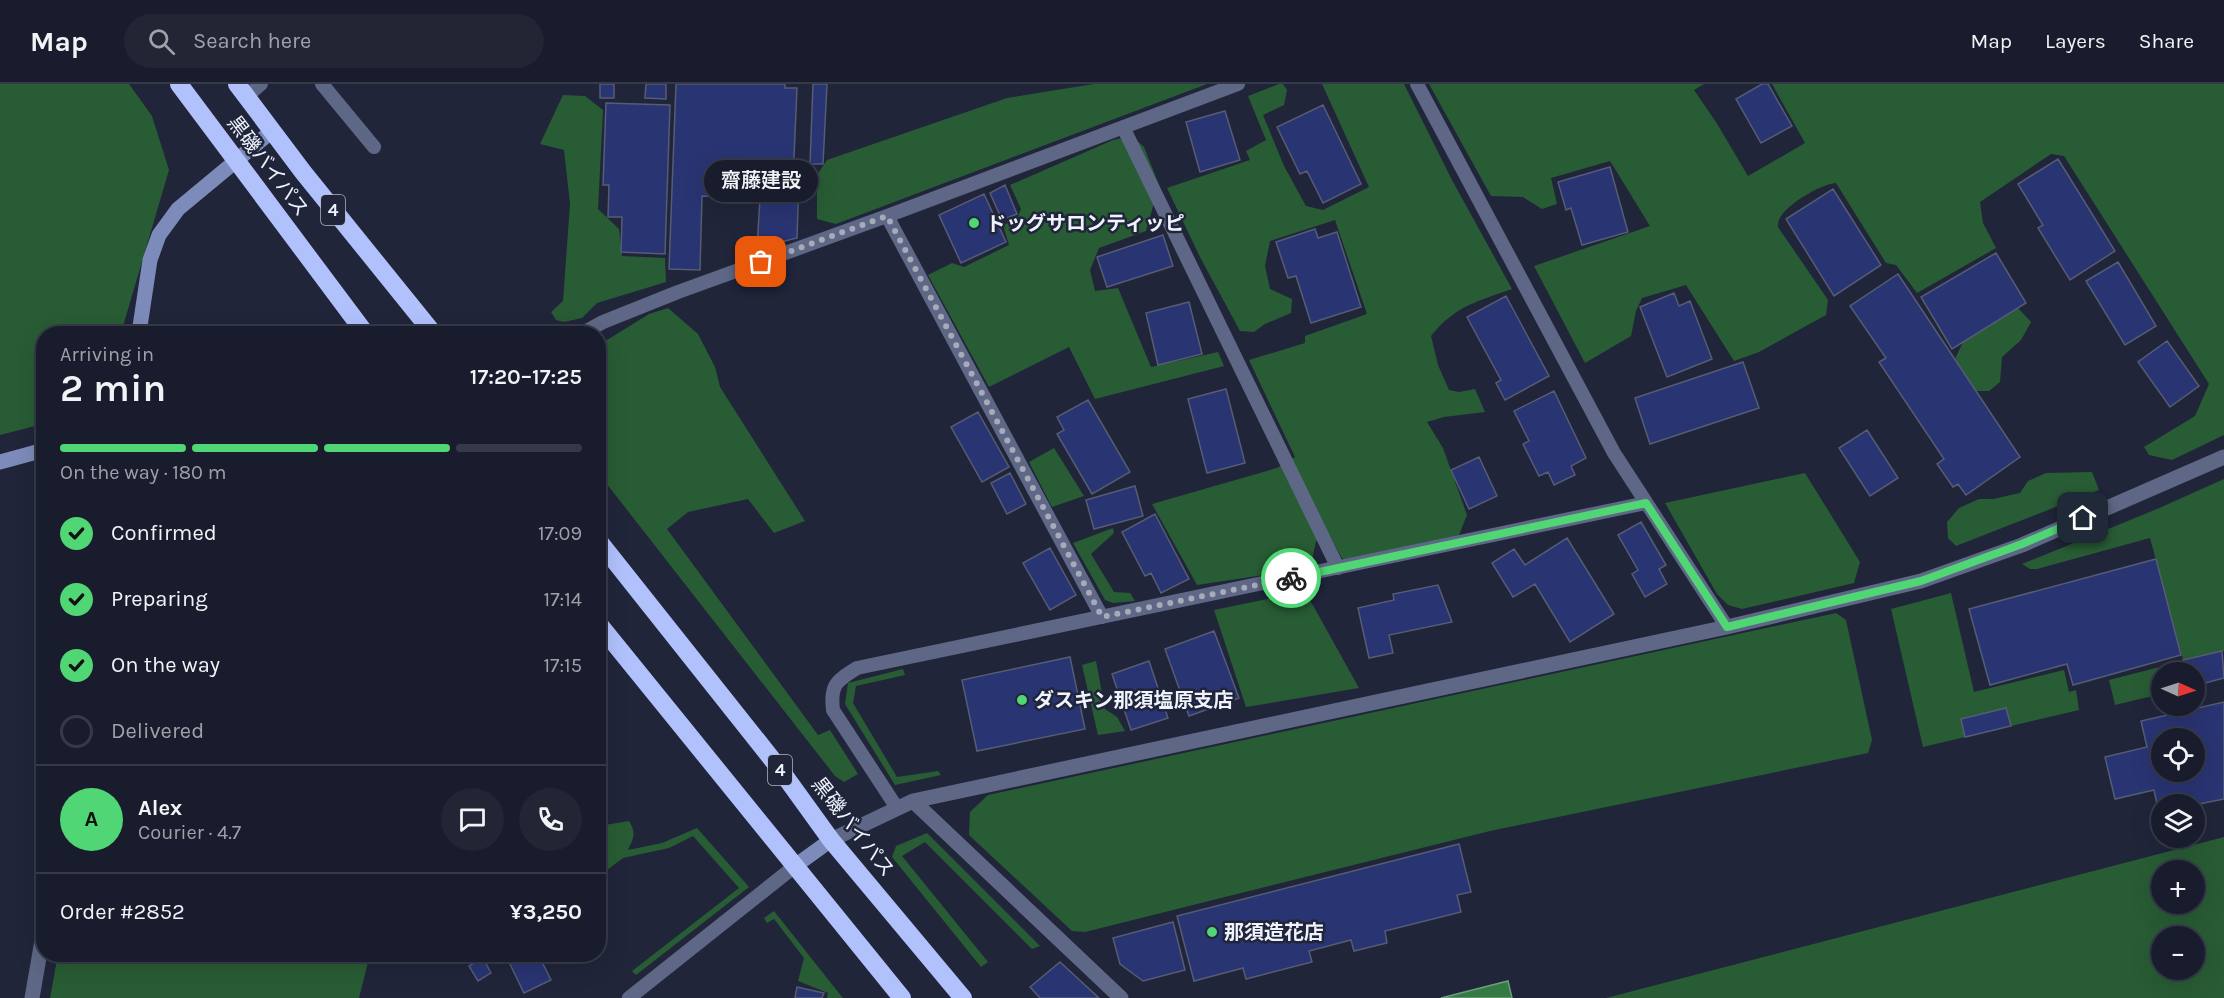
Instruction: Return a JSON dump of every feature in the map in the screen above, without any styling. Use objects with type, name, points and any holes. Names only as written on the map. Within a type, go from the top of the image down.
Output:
[{"type":"highway","name":"黒磯バイパス","points":[[179,84],[360,326]]},
{"type":"highway","name":"黒磯バイパス","points":[[242,90],[427,326]]},
{"type":"highway","name":"黒磯バイパス","points":[[606,550],[779,768],[831,840],[963,998]]},
{"type":"highway","points":[[606,633],[902,998]]},
{"type":"street","points":[[140,326],[150,260],[159,235],[178,209],[272,131]]},
{"type":"street","points":[[0,462],[36,452]]},
{"type":"street","points":[[795,866],[831,840],[914,801],[1727,627],[1921,581],[2022,544],[2224,457]]},
{"type":"street","points":[[914,801],[1121,998]]},
{"type":"street","points":[[32,998],[38,962]]},
{"type":"lane","points":[[242,90],[261,84]]},
{"type":"lane","points":[[322,84],[374,147]]},
{"type":"lane","points":[[596,326],[678,292],[1238,84]]},
{"type":"lane","points":[[1417,84],[1614,453],[1727,627]]},
{"type":"lane","points":[[1123,128],[1338,568]]},
{"type":"lane","points":[[887,216],[1102,617]]},
{"type":"lane","points":[[897,808],[833,710],[831,697],[838,679],[856,668],[1646,503]]},
{"type":"lane","points":[[629,998],[795,866]]},
{"type":"shaded area","points":[[0,84],[129,84],[152,116],[169,170],[123,326],[36,326],[36,426],[0,435]]},
{"type":"shaded area","points":[[1094,84],[1207,84],[836,224],[817,219],[817,175],[827,160],[1007,98]]},
{"type":"shaded area","points":[[1283,84],[1287,90],[1284,105],[1263,115],[1284,166],[1306,206],[1323,210],[1369,187],[1322,84],[1404,84],[1452,180],[1512,289],[1458,311],[1431,336],[1438,365],[1449,390],[1459,392],[1475,389],[1485,412],[1444,417],[1427,422],[1443,448],[1467,515],[1459,535],[1347,562],[1341,557],[1329,534],[1316,541],[1312,560],[1296,570],[1197,585],[1152,504],[1277,468],[1295,457],[1249,360],[1305,343],[1305,336],[1367,314],[1335,220],[1270,241],[1265,266],[1270,289],[1292,299],[1291,313],[1265,324],[1254,332],[1240,331],[1200,257],[1167,188],[1250,160],[1246,151],[1266,140],[1248,96]]},
{"type":"shaded area","points":[[1429,84],[1704,84],[1694,90],[1748,176],[1805,143],[1772,84],[2224,84],[2224,435],[2172,460],[2149,455],[2144,447],[2195,416],[2209,384],[2064,156],[2051,154],[1980,202],[1983,223],[1996,248],[1917,293],[1896,265],[1886,263],[1836,183],[1830,184],[1797,201],[1784,213],[1778,225],[1828,300],[1826,315],[1759,352],[1734,361],[1686,285],[1642,298],[1636,311],[1631,336],[1585,363],[1534,266],[1650,226],[1610,161],[1551,178],[1557,204],[1542,209],[1523,197],[1491,196]]},
{"type":"shaded area","points":[[563,95],[585,96],[603,110],[598,209],[619,229],[622,256],[665,258],[666,282],[597,303],[582,318],[564,322],[556,320],[551,312],[563,301],[570,204],[564,150],[540,144]]},
{"type":"shaded area","points":[[1132,136],[1144,147],[1159,185],[1146,231],[1099,248],[1090,270],[1095,291],[1118,288],[1151,367],[1218,352],[1224,366],[1095,399],[1069,347],[989,387],[928,275],[952,263],[964,267],[1009,245],[1003,225],[1017,219],[1021,209],[1010,185],[1113,140]]},
{"type":"shaded area","points":[[668,308],[698,334],[715,367],[720,387],[805,521],[774,533],[748,499],[688,512],[667,529],[818,735],[830,730],[858,774],[844,782],[835,776],[606,483],[606,341],[649,314]]},
{"type":"shaded area","points":[[2018,308],[2031,322],[2021,340],[2002,357],[2000,382],[1989,391],[1976,391],[1955,359],[1963,342]]},
{"type":"shaded area","points":[[1054,448],[1084,496],[1052,507],[1029,462]]},
{"type":"shaded area","points":[[2092,472],[2099,490],[1956,546],[1948,538],[1947,522],[1959,508],[1979,499],[1993,499],[2020,493],[2028,481],[2046,473]]},
{"type":"shaded area","points":[[1805,473],[1860,562],[1854,583],[1742,609],[1728,605],[1717,594],[1665,503]]},
{"type":"shaded area","points":[[2224,479],[2224,651],[2183,660],[2150,538],[2037,569],[2030,569],[2022,564],[2157,509]]},
{"type":"shaded area","points":[[1113,528],[1114,533],[1091,554],[1114,592],[1130,593],[1135,601],[1113,603],[1105,600],[1073,543]]},
{"type":"shaded area","points":[[1305,591],[1359,688],[1246,707],[1214,610]]},
{"type":"shaded area","points":[[1951,593],[1974,692],[2064,670],[2069,692],[2076,690],[2079,710],[2011,726],[2006,708],[1965,737],[1923,747],[1891,609]]},
{"type":"shaded area","points":[[1836,613],[1846,620],[1872,740],[1868,753],[1490,831],[1085,932],[1072,931],[969,835],[970,812],[988,795]]},
{"type":"shaded area","points":[[1096,661],[1105,709],[1117,717],[1125,731],[1098,735],[1082,665]]},
{"type":"shaded area","points":[[903,669],[905,675],[856,686],[853,703],[897,777],[938,771],[941,775],[895,785],[845,704],[848,683]]},
{"type":"shaded area","points":[[2151,669],[2151,696],[2115,705],[2109,680]]},
{"type":"shaded area","points":[[629,821],[634,833],[628,850],[662,843],[697,828],[749,887],[636,975],[632,971],[739,888],[693,836],[669,848],[623,858],[606,871],[606,825]]},
{"type":"shaded area","points":[[927,833],[1040,946],[1032,949],[925,842],[902,856],[988,962],[981,967],[892,857],[896,846]]},
{"type":"shaded area","points":[[2224,837],[2224,998],[1606,998],[2182,848],[2205,848],[2205,842]]},
{"type":"shaded area","points":[[774,911],[843,998],[827,998],[828,993],[798,981],[804,958],[774,919],[767,923],[764,918]]},
{"type":"shaded area","points":[[57,962],[368,962],[359,998],[50,998]]},
{"type":"shaded area","points":[[1508,981],[1512,998],[1441,998]]},
{"type":"building","points":[[600,84],[614,84],[614,98],[600,98]]},
{"type":"building","points":[[646,84],[666,84],[666,99],[645,98]]},
{"type":"building","points":[[676,84],[785,84],[785,88],[797,88],[793,180],[799,180],[797,238],[757,248],[760,198],[702,196],[700,270],[669,269]]},
{"type":"building","points":[[813,84],[827,84],[823,164],[810,164]]},
{"type":"building","points":[[1762,84],[1768,84],[1792,126],[1761,143],[1736,99]]},
{"type":"building","points":[[606,103],[670,105],[665,254],[621,252],[622,217],[608,217],[609,185],[603,185]]},
{"type":"building","points":[[1323,105],[1361,184],[1323,203],[1307,171],[1300,174],[1277,127]]},
{"type":"building","points":[[1225,111],[1240,160],[1200,172],[1186,122]]},
{"type":"building","points":[[2058,159],[2115,251],[2070,280],[2038,228],[2043,225],[2018,184]]},
{"type":"building","points":[[1610,167],[1628,232],[1582,245],[1571,208],[1566,210],[1558,182]]},
{"type":"building","points":[[1005,185],[1017,214],[1002,220],[990,193]]},
{"type":"building","points":[[1833,189],[1881,265],[1834,296],[1786,219]]},
{"type":"building","points":[[984,194],[1006,242],[961,263],[939,215]]},
{"type":"building","points":[[1315,229],[1318,238],[1337,232],[1361,307],[1311,323],[1296,276],[1288,278],[1276,242]]},
{"type":"building","points":[[1163,235],[1173,266],[1107,287],[1097,257]]},
{"type":"building","points":[[1996,253],[2026,303],[1952,349],[1921,297]]},
{"type":"building","points":[[2118,262],[2156,326],[2125,345],[2086,281]]},
{"type":"building","points":[[1898,274],[2020,457],[1966,495],[1958,484],[1953,487],[1937,464],[1944,459],[1879,362],[1886,358],[1850,306]]},
{"type":"building","points":[[1674,293],[1679,306],[1690,301],[1712,359],[1667,377],[1640,307]]},
{"type":"building","points":[[1506,296],[1549,376],[1505,400],[1496,383],[1501,380],[1467,317]]},
{"type":"building","points":[[1189,302],[1202,354],[1158,365],[1146,313]]},
{"type":"building","points":[[2167,341],[2199,386],[2170,407],[2138,362]]},
{"type":"building","points":[[1743,362],[1759,408],[1650,444],[1635,398]]},
{"type":"building","points":[[1226,389],[1245,463],[1207,473],[1188,399]]},
{"type":"building","points":[[1554,391],[1586,458],[1571,466],[1575,475],[1554,485],[1548,472],[1539,476],[1523,444],[1529,441],[1514,411]]},
{"type":"building","points":[[1088,400],[1130,472],[1092,494],[1057,434],[1064,430],[1057,417]]},
{"type":"building","points":[[978,412],[1009,467],[982,482],[951,427]]},
{"type":"building","points":[[1867,430],[1898,478],[1870,496],[1839,448]]},
{"type":"building","points":[[1479,457],[1497,496],[1469,509],[1451,470]]},
{"type":"building","points":[[1010,473],[1026,504],[1007,514],[991,483]]},
{"type":"building","points":[[1135,486],[1143,516],[1094,529],[1086,500]]},
{"type":"building","points":[[1155,514],[1189,579],[1161,593],[1151,573],[1145,576],[1122,532]]},
{"type":"building","points":[[1641,522],[1666,565],[1659,569],[1667,584],[1645,597],[1632,574],[1638,570],[1618,535]]},
{"type":"building","points":[[1567,538],[1614,614],[1570,642],[1535,584],[1513,597],[1492,563],[1514,549],[1525,565]]},
{"type":"building","points":[[1050,548],[1076,595],[1050,610],[1023,563]]},
{"type":"building","points":[[2156,559],[2181,655],[2073,685],[2067,664],[1990,685],[1969,609]]},
{"type":"building","points":[[1438,585],[1452,622],[1389,635],[1393,653],[1369,658],[1358,608],[1394,600],[1393,594]]},
{"type":"building","points":[[1214,631],[1239,698],[1189,716],[1165,649]]},
{"type":"building","points":[[2222,651],[2224,678],[2205,683],[2205,662],[2184,662],[2183,660]]},
{"type":"building","points":[[1070,657],[1085,729],[977,751],[962,680]]},
{"type":"building","points":[[1149,661],[1168,718],[1131,730],[1112,674]]},
{"type":"building","points":[[2224,702],[2224,799],[2205,803],[2205,794],[2155,794],[2154,790],[2115,799],[2105,757],[2147,747],[2141,721],[2163,716],[2205,716],[2205,706]]},
{"type":"building","points":[[2006,708],[2011,726],[1965,737],[1961,719]]},
{"type":"building","points":[[1459,844],[1471,892],[1457,895],[1461,912],[1385,931],[1387,943],[1354,951],[1351,940],[1309,951],[1312,962],[1246,979],[1243,968],[1194,981],[1177,916]]},
{"type":"building","points":[[1173,922],[1185,970],[1143,981],[1120,964],[1113,938]]},
{"type":"building","points":[[476,962],[485,962],[491,973],[478,981],[469,966]]},
{"type":"building","points":[[509,962],[542,962],[551,980],[524,993]]},
{"type":"building","points":[[1060,962],[1099,998],[1040,998],[1030,987]]},
{"type":"building","points":[[797,987],[824,993],[822,998],[795,998]]},
{"type":"way so far","points":[[761,262],[887,216],[1102,617],[1291,578]]},
{"type":"place","name":"ドッグサロンティッピ","points":[[974,223]]},
{"type":"place","name":"齋藤建設","points":[[761,262]]},
{"type":"place","name":"ダスキン那須塩原支店","points":[[1022,700]]},
{"type":"place","name":"那須造花店","points":[[1212,932]]},
{"type":"route","points":[[1291,578],[1646,503],[1727,627],[1921,581],[2022,544],[2083,518]]}]
